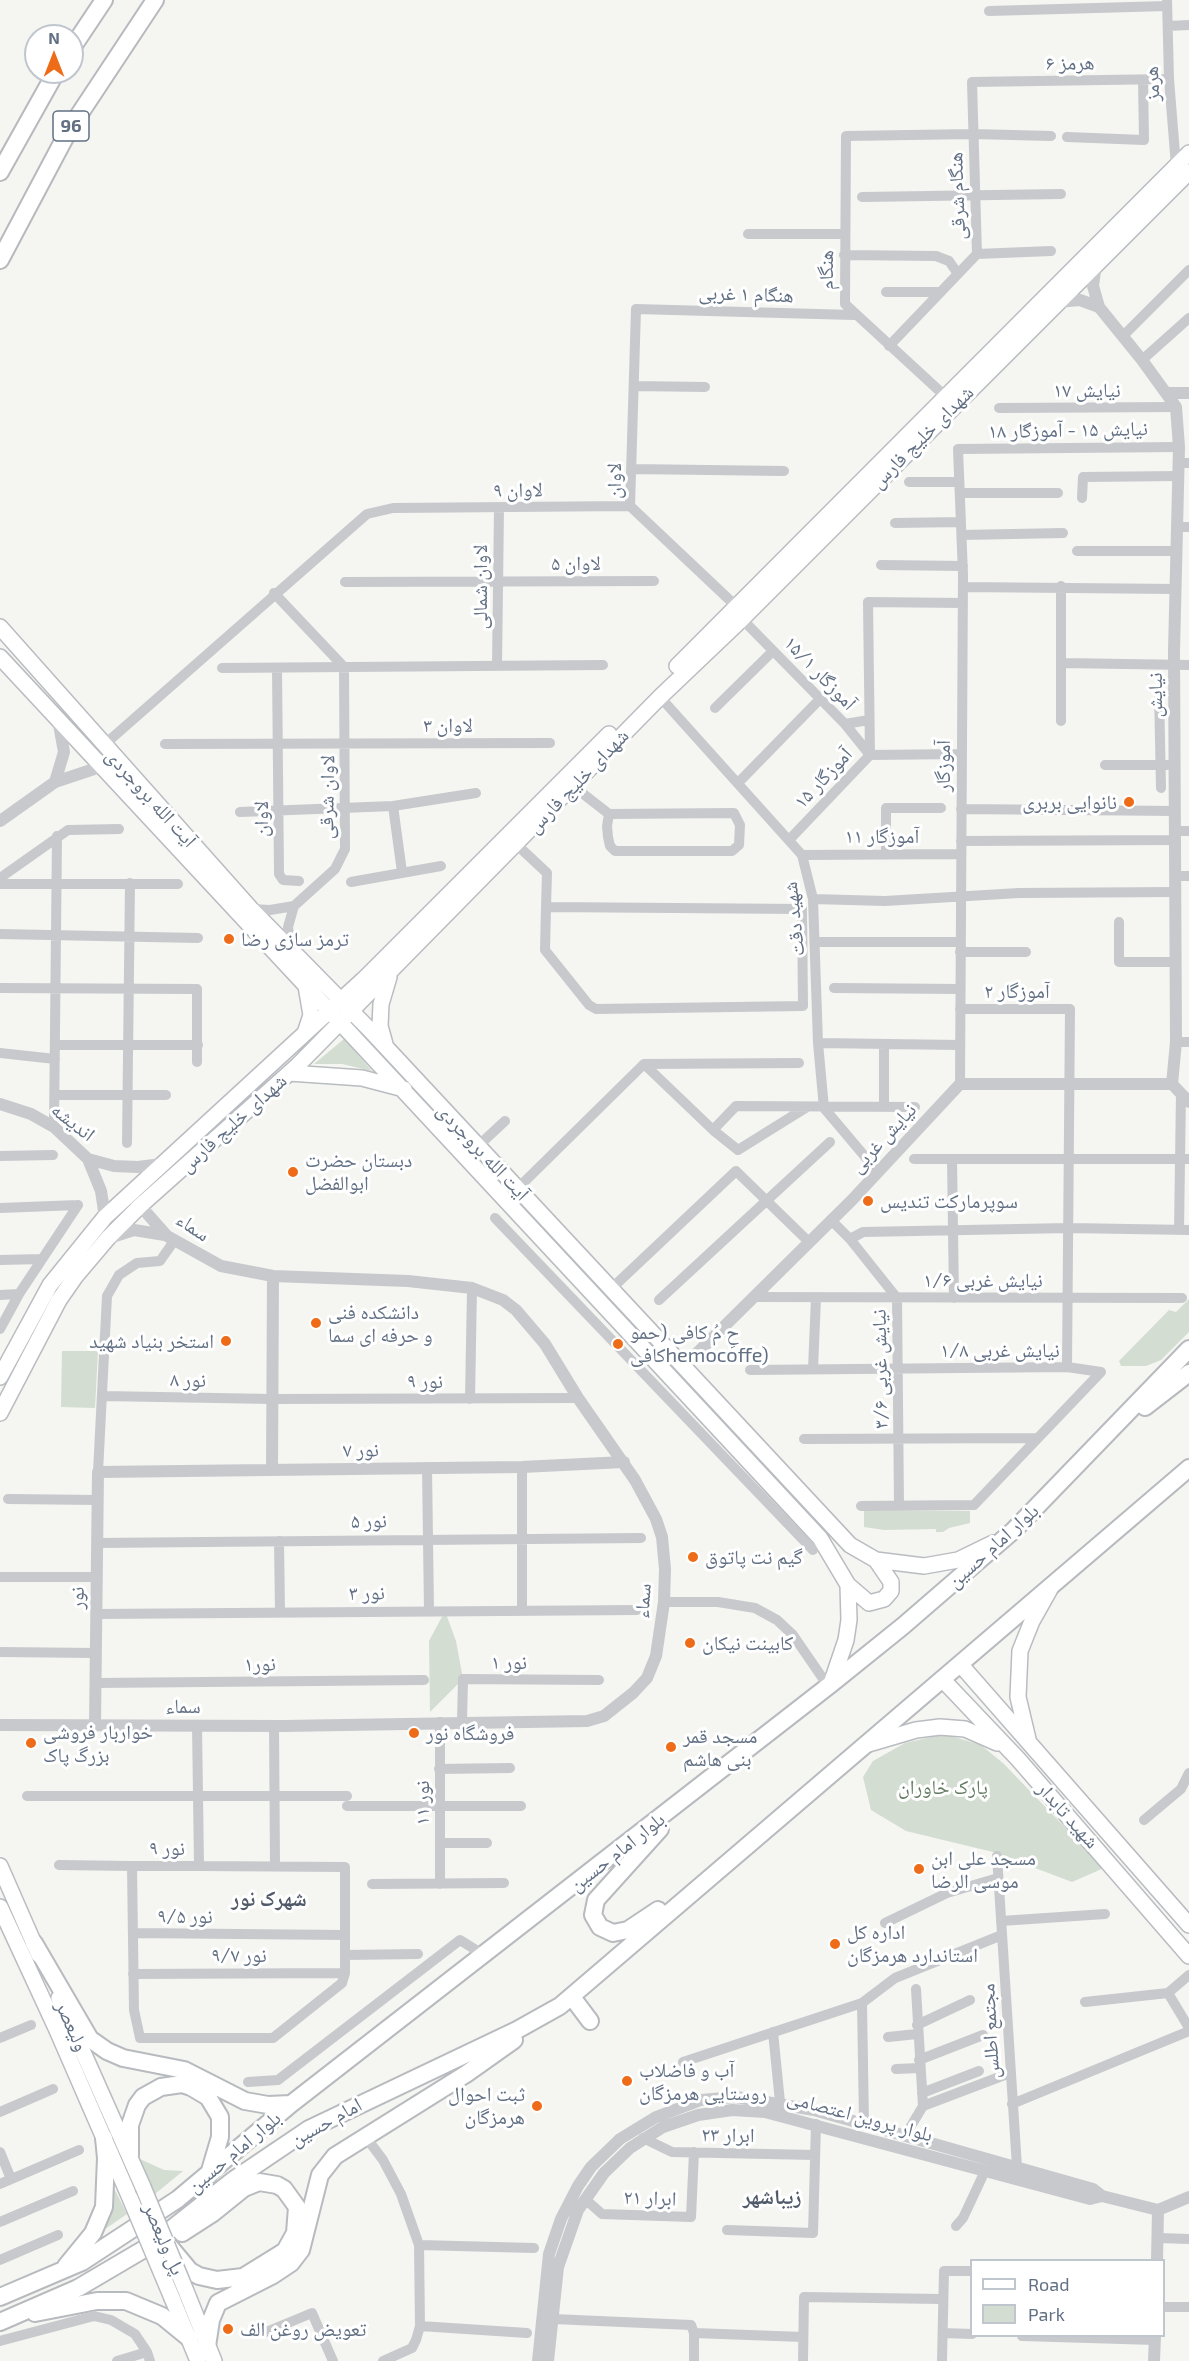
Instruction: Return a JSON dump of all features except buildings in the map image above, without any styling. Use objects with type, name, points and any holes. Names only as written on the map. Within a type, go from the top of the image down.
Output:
[{"type":"main road","points":[[84,30],[104,0]]},
{"type":"main road","name":"96","points":[[0,260],[69,130],[156,0]]},
{"type":"main road","name":"96","points":[[0,172],[49,84]]},
{"type":"main road","name":"شهدای خلیج فارس","points":[[347,1005],[364,979],[591,760],[870,481],[1096,264],[1183,169],[1189,153]]},
{"type":"main road","name":"شهدای خلیج فارس","points":[[870,481],[945,396],[1183,169]]},
{"type":"main road","name":"شهدای خلیج فارس","points":[[0,1413],[59,1300],[108,1238],[141,1205],[289,1073],[347,1005],[391,972],[573,786],[591,760],[660,697],[739,613]]},
{"type":"main road","name":"آیت الله بروجردی","points":[[0,627],[251,909],[347,1005],[611,1289],[677,1371],[688,1395],[820,1538],[849,1585]]},
{"type":"main road","name":"آیت الله بروجردی","points":[[0,657],[542,1237],[850,1545],[876,1560],[917,1566],[947,1563],[971,1555],[1014,1530]]},
{"type":"main road","points":[[386,1047],[380,1026],[381,1004],[391,972]]},
{"type":"main road","points":[[315,973],[336,984],[364,979]]},
{"type":"main road","points":[[304,1035],[311,1015],[306,986]]},
{"type":"main road","name":"شهدای خلیج فارس","points":[[0,1377],[50,1285],[105,1217],[304,1035],[335,1017]]},
{"type":"main road","points":[[360,1043],[364,1036],[372,1032]]},
{"type":"main road","points":[[289,1073],[362,1078],[405,1090]]},
{"type":"main road","name":"بلوار امام حسین","points":[[0,2297],[60,2274],[113,2244],[208,2176],[291,2104],[830,1685],[903,1626],[1014,1530],[1189,1349]]},
{"type":"main road","points":[[1076,1466],[1189,1372]]},
{"type":"main road","points":[[590,2021],[572,1997],[1189,1468]]},
{"type":"main road","points":[[849,1585],[868,1603],[884,1599],[891,1591],[891,1582],[876,1560]]},
{"type":"main road","points":[[830,1685],[846,1640],[849,1620],[849,1585]]},
{"type":"main road","points":[[1030,1748],[1019,1708],[1018,1667],[1024,1636],[1050,1589]]},
{"type":"main road","name":"شهید تابدار","points":[[960,1664],[1030,1748],[1189,1925]]},
{"type":"main road","name":"شهید تابدار","points":[[942,1679],[1104,1855],[1189,1956]]},
{"type":"main road","points":[[965,1703],[964,1696],[973,1689],[980,1688]]},
{"type":"main road","points":[[865,1745],[916,1730],[940,1727],[965,1729],[992,1738],[1018,1759]]},
{"type":"main road","points":[[691,1795],[601,1893],[596,1900],[593,1915],[606,1932],[619,1932],[692,1892]]},
{"type":"main road","points":[[1104,1855],[1116,1843]]},
{"type":"main road","name":"ولیعصر","points":[[0,1866],[143,2187]]},
{"type":"main road","name":"ولیعصر","points":[[0,1906],[130,2198]]},
{"type":"main road","points":[[34,1943],[90,2039],[107,2051],[123,2058],[184,2070],[245,2101],[268,2105],[291,2104]]},
{"type":"main road","name":"امام حسین","points":[[0,2322],[78,2288],[143,2250],[232,2181],[309,2129],[544,2016],[572,1997]]},
{"type":"main road","points":[[211,2354],[211,2320],[218,2303],[291,2263],[304,2241],[320,2175],[335,2156],[466,2074],[544,2016]]},
{"type":"main road","points":[[130,2155],[130,2126],[137,2105],[143,2097],[161,2087],[182,2085],[191,2087],[208,2097],[220,2117],[220,2137],[208,2176]]},
{"type":"main road","points":[[60,2274],[93,2233],[104,2207],[106,2158],[104,2138]]},
{"type":"main road","points":[[143,2250],[190,2229],[244,2188],[259,2182],[277,2185],[284,2189],[297,2207],[295,2233],[285,2252],[243,2277],[217,2280],[199,2276],[190,2271],[166,2242]]},
{"type":"main road","name":"پل ولیعصر","points":[[143,2187],[211,2354]]},
{"type":"main road","name":"پل ولیعصر","points":[[130,2198],[198,2361]]},
{"type":"main road","points":[[19,2314],[51,2312],[97,2301],[126,2301],[162,2316],[189,2338]]},
{"type":"street","points":[[988,10],[1167,3]]},
{"type":"street","name":"هرمز","points":[[1167,3],[1169,79],[1183,169]]},
{"type":"street","points":[[1168,26],[1189,25]]},
{"type":"street","name":"هرمز ۶","points":[[972,82],[1169,79]]},
{"type":"street","points":[[1067,136],[1144,140],[1143,80]]},
{"type":"street","name":"هنگام شرقی","points":[[889,346],[977,254],[972,82]]},
{"type":"street","points":[[973,134],[1052,136]]},
{"type":"street","name":"هنگام","points":[[945,396],[854,315],[845,304],[846,135],[973,134]]},
{"type":"street","points":[[862,197],[975,193],[1062,194]]},
{"type":"street","points":[[748,234],[844,234]]},
{"type":"street","points":[[977,254],[1051,251]]},
{"type":"street","points":[[844,255],[936,256],[949,261],[957,274]]},
{"type":"street","points":[[1096,264],[1093,286],[1099,307],[1176,407]]},
{"type":"street","points":[[1123,336],[1187,274]]},
{"type":"street","points":[[886,292],[940,292]]},
{"type":"street","points":[[1056,302],[1080,300],[1099,307]]},
{"type":"street","name":"هنگام ۱ غربی","points":[[636,309],[854,315]]},
{"type":"street","name":"لاوان","points":[[636,309],[630,506],[739,613]]},
{"type":"street","points":[[1142,360],[1189,318]]},
{"type":"street","points":[[634,386],[705,387]]},
{"type":"street","points":[[1166,393],[1189,393]]},
{"type":"street","name":"نیایش ۱۷","points":[[999,408],[1176,407]]},
{"type":"street","name":"نیایش","points":[[1176,407],[1179,447],[1184,463],[1179,476],[1183,527],[1177,551],[1174,665],[1176,1042],[1181,1093]]},
{"type":"street","name":"نیایش ۱۵ - آموزگار ۱۸","points":[[958,449],[1179,447]]},
{"type":"street","name":"آموزگار","points":[[958,449],[963,566],[960,1084]]},
{"type":"street","points":[[632,469],[784,471]]},
{"type":"street","points":[[1082,498],[1083,477],[1179,476]]},
{"type":"street","points":[[909,482],[959,488],[1058,493]]},
{"type":"street","name":"لاوان ۹","points":[[104,746],[274,593],[367,514],[407,508],[630,506]]},
{"type":"street","name":"لاوان شمالی","points":[[497,666],[499,508]]},
{"type":"street","points":[[895,523],[961,522]]},
{"type":"street","points":[[962,535],[1064,533]]},
{"type":"street","points":[[1077,551],[1177,551]]},
{"type":"street","points":[[881,565],[963,566]]},
{"type":"street","name":"لاوان ۵","points":[[345,582],[654,581]]},
{"type":"street","points":[[1061,586],[1061,721]]},
{"type":"street","points":[[963,587],[1176,588]]},
{"type":"street","points":[[274,593],[344,667]]},
{"type":"street","points":[[870,755],[868,602],[963,603]]},
{"type":"street","name":"آموزگار ۱۵/۱","points":[[739,613],[845,724],[870,755]]},
{"type":"street","points":[[715,708],[773,651]]},
{"type":"street","points":[[1061,663],[1189,664]]},
{"type":"street","points":[[222,668],[603,665]]},
{"type":"street","name":"لاوان شرقی","points":[[294,906],[335,869],[345,849],[344,667]]},
{"type":"street","name":"لاوان","points":[[278,668],[279,874],[283,880],[299,881]]},
{"type":"street","points":[[1159,691],[1161,788]]},
{"type":"street","name":"شهید دقت","points":[[660,697],[802,855],[813,899],[817,942],[818,1043],[824,1108]]},
{"type":"street","points":[[738,783],[820,699]]},
{"type":"street","points":[[55,782],[64,752],[58,718]]},
{"type":"street","points":[[845,724],[869,720]]},
{"type":"street","name":"لاوان ۳","points":[[165,744],[550,743]]},
{"type":"street","name":"آموزگار ۱۵","points":[[789,840],[870,755],[961,754]]},
{"type":"street","points":[[1105,765],[1175,765]]},
{"type":"street","points":[[0,821],[55,782],[103,766]]},
{"type":"street","points":[[573,786],[609,814],[735,813],[740,825],[739,845],[732,851],[615,851],[610,846],[608,837],[609,814]]},
{"type":"street","points":[[240,812],[345,810],[393,806],[476,793]]},
{"type":"street","points":[[393,806],[402,872]]},
{"type":"street","points":[[886,854],[886,808],[941,808]]},
{"type":"street","points":[[961,809],[1175,811]]},
{"type":"street","points":[[0,878],[57,836],[69,830],[119,829]]},
{"type":"street","points":[[961,840],[1175,835],[1189,831]]},
{"type":"street","points":[[54,1127],[57,836]]},
{"type":"street","points":[[516,844],[547,873],[546,907],[545,950],[589,1005],[596,1009],[803,1006],[802,909],[546,907]]},
{"type":"street","name":"آموزگار ۱۱","points":[[802,855],[961,854]]},
{"type":"street","points":[[351,882],[441,866]]},
{"type":"street","points":[[1175,876],[1189,876]]},
{"type":"street","points":[[127,1143],[130,883]]},
{"type":"street","points":[[0,884],[178,884]]},
{"type":"street","points":[[813,899],[885,901],[1068,893],[1175,892]]},
{"type":"street","points":[[251,909],[270,910],[294,906],[288,927],[291,948]]},
{"type":"street","points":[[1119,922],[1119,962],[1176,963]]},
{"type":"street","points":[[0,934],[198,938]]},
{"type":"street","points":[[817,942],[960,947],[1026,952]]},
{"type":"street","points":[[0,988],[197,989],[197,1062]]},
{"type":"street","points":[[834,988],[960,989]]},
{"type":"street","name":"آموزگار ۲","points":[[960,1009],[1070,1008],[1070,1085]]},
{"type":"street","points":[[1176,1042],[1189,1042]]},
{"type":"street","points":[[818,1043],[959,1045]]},
{"type":"street","points":[[884,1044],[884,1107]]},
{"type":"street","points":[[55,1046],[198,1045]]},
{"type":"street","points":[[0,1053],[55,1059]]},
{"type":"street","points":[[517,1189],[644,1064],[800,1063]]},
{"type":"street","points":[[644,1064],[713,1130],[738,1150],[807,1107]]},
{"type":"street","points":[[850,1239],[863,1232],[1069,1228],[1184,1230],[1181,1093],[1070,1085],[960,1084]]},
{"type":"street","name":"نیایش غربی","points":[[677,1371],[831,1220],[960,1084]]},
{"type":"street","points":[[1067,1367],[1070,1085]]},
{"type":"street","points":[[55,1095],[166,1095]]},
{"type":"street","name":"اندیشه","points":[[0,1104],[31,1114],[54,1127],[88,1159],[101,1191],[105,1217]]},
{"type":"street","points":[[713,1130],[736,1106],[915,1107]]},
{"type":"street","points":[[824,1108],[878,1172]]},
{"type":"street","points":[[478,1146],[505,1121]]},
{"type":"street","points":[[659,1300],[830,1142]]},
{"type":"street","points":[[0,1156],[53,1155]]},
{"type":"street","name":"اندیشه","points":[[88,1159],[114,1166],[138,1167],[162,1164]]},
{"type":"street","points":[[914,1159],[1184,1159]]},
{"type":"street","points":[[952,1159],[954,1298]]},
{"type":"street","points":[[611,1289],[736,1171],[809,1242]]},
{"type":"street","name":"سماء","points":[[0,1725],[274,1726],[587,1721],[604,1716],[647,1678],[656,1656],[664,1602],[665,1569],[662,1537],[647,1500],[624,1462],[578,1398],[528,1321],[502,1300],[472,1288],[398,1280],[273,1276],[220,1266],[171,1239],[129,1193]]},
{"type":"street","points":[[0,1208],[78,1205],[19,1294],[0,1329]]},
{"type":"street","points":[[495,1218],[813,1550]]},
{"type":"street","name":"نیایش غربی ۳/۶","points":[[831,1220],[850,1239],[897,1298],[899,1506]]},
{"type":"street","points":[[98,1472],[107,1296],[119,1275],[137,1263],[160,1261],[171,1239],[134,1230],[108,1238]]},
{"type":"street","points":[[528,1251],[542,1237]]},
{"type":"street","points":[[0,1260],[42,1259]]},
{"type":"street","points":[[272,1470],[273,1276]]},
{"type":"street","points":[[470,1399],[472,1288]]},
{"type":"street","points":[[0,1295],[19,1294]]},
{"type":"street","name":"نیایش غربی ۱/۶","points":[[753,1297],[1182,1298]]},
{"type":"street","points":[[813,1369],[816,1298]]},
{"type":"street","name":"نیایش غربی ۱/۸","points":[[750,1370],[1067,1367],[1101,1372],[1038,1438]]},
{"type":"street","points":[[666,1396],[677,1371]]},
{"type":"street","points":[[666,1396],[688,1395]]},
{"type":"street","name":"نور ۸","points":[[103,1396],[272,1399]]},
{"type":"street","name":"نور ۹","points":[[272,1399],[578,1398]]},
{"type":"street","points":[[804,1439],[1038,1438]]},
{"type":"street","points":[[861,1506],[974,1505],[1038,1438]]},
{"type":"street","name":"نور ۷","points":[[98,1472],[522,1467],[624,1462]]},
{"type":"street","points":[[522,1467],[522,1610]]},
{"type":"street","points":[[427,1468],[429,1611]]},
{"type":"street","name":"نور","points":[[95,1725],[98,1472]]},
{"type":"street","points":[[771,1506],[773,1486]]},
{"type":"street","points":[[8,1499],[98,1500]]},
{"type":"street","name":"نور ۵","points":[[97,1544],[641,1538]]},
{"type":"street","points":[[279,1541],[280,1612]]},
{"type":"street","points":[[0,1577],[97,1577]]},
{"type":"street","points":[[664,1602],[718,1602],[755,1608],[777,1620],[793,1635],[830,1685]]},
{"type":"street","name":"نور ۳","points":[[97,1614],[637,1610]]},
{"type":"street","points":[[0,1652],[96,1653]]},
{"type":"street","name":"نور ۱","points":[[462,1722],[463,1679],[599,1680]]},
{"type":"street","name":"نور۱","points":[[96,1683],[424,1680]]},
{"type":"street","name":"نور ۱۱","points":[[440,1722],[440,1884]]},
{"type":"street","name":"نور ۹","points":[[197,1725],[199,1866],[132,1866],[134,2010],[140,2038],[273,2038],[342,1983],[345,1972]]},
{"type":"street","points":[[274,1726],[275,1866]]},
{"type":"street","points":[[440,1769],[510,1768]]},
{"type":"street","points":[[1144,1820],[1181,1789],[1189,1773]]},
{"type":"street","points":[[27,1796],[274,1796],[347,1801],[521,1806]]},
{"type":"street","points":[[440,1843],[487,1843]]},
{"type":"street","name":"مجتمع اطلس","points":[[997,1856],[1017,2167]]},
{"type":"street","points":[[59,1865],[132,1866]]},
{"type":"street","points":[[199,1866],[345,1867],[345,1972]]},
{"type":"street","points":[[885,1923],[939,1896],[998,1878]]},
{"type":"street","points":[[372,1884],[504,1882]]},
{"type":"street","points":[[1001,1921],[1105,1914]]},
{"type":"street","name":"نور ۹/۵","points":[[133,1933],[345,1935]]},
{"type":"street","points":[[683,2062],[862,2003],[895,1978],[1002,1935]]},
{"type":"street","points":[[248,2082],[278,2080],[460,1940],[484,1955]]},
{"type":"street","points":[[345,1955],[418,1954]]},
{"type":"street","name":"نور ۹/۷","points":[[133,1974],[345,1972]]},
{"type":"street","points":[[1085,2002],[1168,1993],[1189,1975]]},
{"type":"street","points":[[905,2136],[923,2106],[916,1989]]},
{"type":"street","points":[[1012,2104],[1189,2030],[1168,1993]]},
{"type":"street","points":[[888,2037],[917,2029],[970,2000]]},
{"type":"street","points":[[862,2003],[864,2123]]},
{"type":"street","points":[[0,2038],[31,2025]]},
{"type":"street","points":[[773,2032],[780,2102]]},
{"type":"street","points":[[896,2069],[920,2064],[983,2035]]},
{"type":"street","points":[[922,2092],[978,2071]]},
{"type":"street","points":[[923,2106],[1010,2073]]},
{"type":"street","points":[[0,2112],[53,2088]]},
{"type":"street","name":"بلوار پروین اعتصامی","points":[[538,2361],[549,2254],[561,2219],[578,2186],[606,2151],[637,2127],[671,2110],[701,2100],[736,2097],[780,2102],[864,2123],[1093,2189],[1102,2196]]},
{"type":"street","name":"بلوار پروین اعتصامی","points":[[548,2361],[560,2256],[585,2199],[604,2173],[643,2138],[663,2127],[698,2115],[732,2110],[765,2112],[1090,2199],[1102,2196]]},
{"type":"street","points":[[727,2230],[813,2233],[816,2124]]},
{"type":"street","points":[[365,2136],[383,2160],[401,2194],[419,2245],[420,2326],[411,2348],[383,2361]]},
{"type":"street","name":"ابرار ۲۳","points":[[643,2138],[672,2152],[815,2156]]},
{"type":"street","points":[[0,2184],[79,2150]]},
{"type":"street","points":[[0,2151],[11,2179]]},
{"type":"street","name":"ابرار ۲۱","points":[[585,2199],[602,2214],[691,2217],[694,2152]]},
{"type":"street","points":[[956,2226],[963,2218],[985,2170]]},
{"type":"street","points":[[0,2222],[73,2192]]},
{"type":"street","points":[[1102,2196],[1158,2210],[1189,2197]]},
{"type":"street","points":[[1157,2259],[1158,2210]]},
{"type":"street","points":[[0,2260],[58,2235]]},
{"type":"street","points":[[1158,2238],[1189,2239]]},
{"type":"street","points":[[419,2245],[534,2248]]},
{"type":"street","points":[[942,2361],[944,2271],[970,2271]]},
{"type":"street","points":[[803,2361],[804,2297],[942,2299]]},
{"type":"street","points":[[1165,2307],[1189,2307]]},
{"type":"street","points":[[266,2332],[312,2313],[333,2361]]},
{"type":"street","points":[[19,2314],[53,2327]]},
{"type":"street","points":[[0,2341],[94,2316],[111,2320],[135,2334],[148,2356],[117,2361]]},
{"type":"street","points":[[553,2319],[803,2337]]},
{"type":"street","points":[[420,2326],[527,2333]]},
{"type":"street","points":[[692,2329],[694,2361]]},
{"type":"street","points":[[943,2333],[970,2334]]},
{"type":"street","points":[[1088,2337],[1155,2338],[1154,2361]]},
{"type":"green space","points":[[344,1039],[372,1071],[342,1064],[314,1064]]},
{"type":"green space","points":[[1189,1299],[1189,1332],[1161,1360],[1146,1366],[1121,1366],[1119,1361],[1169,1310],[1176,1312]]},
{"type":"green space","points":[[62,1351],[98,1351],[95,1408],[61,1407]]},
{"type":"green space","points":[[864,1510],[970,1511],[970,1523],[949,1528],[943,1532],[936,1532],[936,1529],[884,1530],[864,1527]]},
{"type":"green space","points":[[445,1611],[456,1641],[463,1679],[430,1712],[429,1641]]},
{"type":"green space","name":"پارک خاوران","points":[[944,1734],[981,1745],[1004,1764],[1104,1868],[1072,1882],[993,1852],[906,1831],[871,1810],[863,1777],[873,1761],[905,1743]]},
{"type":"green space","points":[[140,2159],[164,2170],[183,2171],[155,2194]]},
{"type":"green space","points":[[114,2188],[127,2214],[101,2232],[111,2207]]},
{"type":"place","name":"نانوایی بربری","points":[[1129,802]]},
{"type":"place","name":"ترمز سازی رضا","points":[[229,939]]},
{"type":"place","name":"دبستان حضرت ابوالفضل","points":[[293,1172]]},
{"type":"place","name":"سوپرمارکت تندیس","points":[[868,1201]]},
{"type":"place","name":"دانشکده فنی و حرفه ای سما","points":[[316,1323]]},
{"type":"place","name":"استخر بنیاد شهید","points":[[226,1341]]},
{"type":"place","name":"حِ مُ کافی (حمو کافیhemocoffe)","points":[[618,1344]]},
{"type":"place","name":"گیم نت پاتوق","points":[[693,1557]]},
{"type":"place","name":"کابینت نیکان","points":[[690,1643]]},
{"type":"place","name":"فروشگاه نور","points":[[414,1733]]},
{"type":"place","name":"خواربار فروشی بزرگ پاک","points":[[31,1743]]},
{"type":"place","name":"مسجد قمر بنی هاشم","points":[[671,1747]]},
{"type":"place","name":"مسجد علی ابن موسی الرضا","points":[[919,1869]]},
{"type":"place","name":"اداره کل استاندارد هرمزگان","points":[[835,1944]]},
{"type":"place","name":"آب و فاضلاب روستایی هرمزگان","points":[[627,2081]]},
{"type":"place","name":"ثبت احوال هرمزگان","points":[[537,2106]]},
{"type":"place","name":"تعویض روغن الف","points":[[228,2329]]},
{"type":"district","name":"شهرک نور","points":[[269,1899]]},
{"type":"district","name":"زیباشهر","points":[[772,2197]]}]
